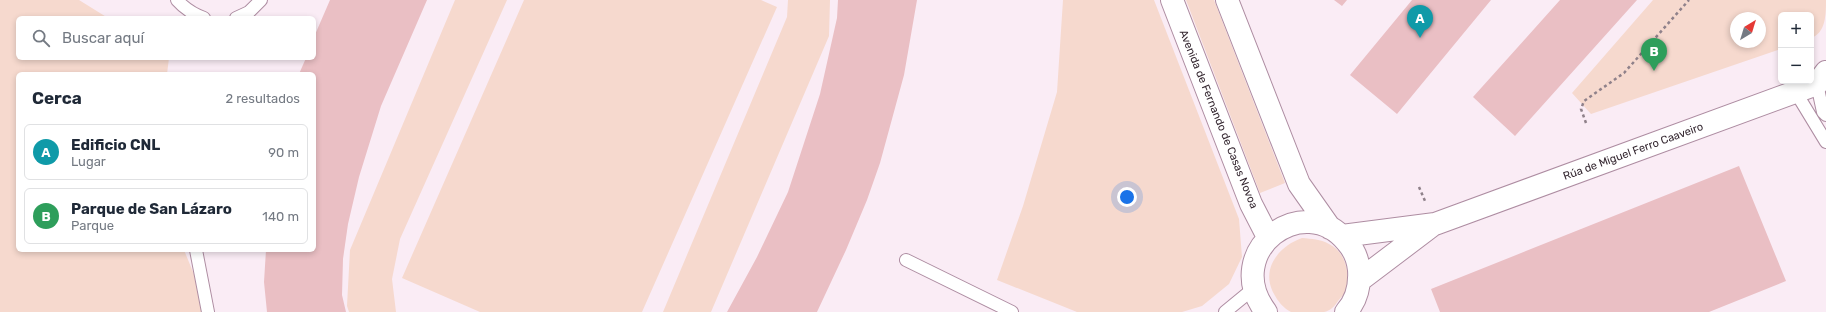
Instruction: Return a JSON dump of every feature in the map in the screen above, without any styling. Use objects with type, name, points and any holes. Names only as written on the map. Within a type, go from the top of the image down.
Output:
[{"type":"street","name":"Avenida de Fernando de Casas Novoa","points":[[1172,0],[1251,204],[1268,237]]},
{"type":"street","points":[[1227,0],[1299,184],[1336,232],[1352,249],[1359,264],[1360,280],[1356,296],[1347,312]]},
{"type":"street","name":"Rúa de Miguel Ferro Caaveiro","points":[[1336,232],[1431,215],[1795,91],[1822,78]]},
{"type":"street","name":"Rúa de Miguel Ferro Caaveiro","points":[[1360,280],[1431,215]]},
{"type":"street","points":[[1266,312],[1259,302],[1254,289],[1252,270],[1257,252],[1268,237],[1281,228],[1297,223],[1314,223],[1336,232]]},
{"type":"lane","points":[[178,0],[182,6],[199,16]]},
{"type":"lane","points":[[240,16],[249,12],[261,0]]},
{"type":"lane","points":[[1822,78],[1823,112],[1826,115]]},
{"type":"lane","points":[[1795,91],[1826,142]]},
{"type":"lane","points":[[196,252],[208,312]]},
{"type":"lane","points":[[906,260],[1012,312]]},
{"type":"lane","points":[[1225,312],[1254,289]]},
{"type":"path","points":[[1586,123],[1581,109],[1584,101],[1624,73],[1689,0]]},
{"type":"path","points":[[1419,187],[1431,215]]},
{"type":"shaded area","points":[[0,0],[79,0],[105,16],[16,16],[16,60],[169,60],[167,72],[16,72],[16,252],[185,252],[198,284],[204,312],[0,312]]},
{"type":"shaded area","points":[[455,0],[507,0],[400,239],[392,279],[396,312],[349,312],[347,306],[350,250]]},
{"type":"shaded area","points":[[524,0],[761,0],[777,7],[642,312],[480,312],[402,278]]},
{"type":"shaded area","points":[[788,0],[830,0],[829,36],[711,312],[663,312],[787,17]]},
{"type":"shaded area","points":[[1063,0],[1154,0],[1239,219],[1242,257],[1229,284],[1202,306],[1182,312],[1077,312],[997,280],[1023,206],[1057,92]]},
{"type":"shaded area","points":[[1186,0],[1214,0],[1285,183],[1260,193]]},
{"type":"shaded area","points":[[1653,0],[1826,0],[1824,22],[1820,32],[1816,36],[1814,37],[1814,12],[1778,12],[1778,50],[1591,114],[1572,93]]},
{"type":"shaded area","points":[[1302,238],[1326,242],[1340,252],[1346,265],[1347,285],[1345,292],[1334,306],[1324,312],[1291,312],[1279,302],[1270,285],[1269,276],[1274,260],[1286,247]]},
{"type":"building","points":[[330,0],[427,0],[381,106],[359,177],[348,224],[343,259],[342,295],[346,312],[267,312],[264,282],[266,252],[316,252],[316,72],[300,72],[305,60],[316,60],[316,32]]},
{"type":"building","points":[[838,0],[917,0],[904,75],[880,163],[867,200],[846,250],[817,312],[727,312],[757,257],[788,192],[820,94],[837,18]]},
{"type":"building","points":[[1334,0],[1347,0],[1342,6]]},
{"type":"building","points":[[1412,0],[1491,0],[1397,114],[1350,75]]},
{"type":"building","points":[[1560,0],[1637,0],[1515,136],[1473,97]]},
{"type":"building","points":[[1739,166],[1786,281],[1709,312],[1440,312],[1431,289]]},
{"type":"place","name":"Edificio CNL","points":[[1420,38]]},
{"type":"place","name":"Parque de San Lázaro","points":[[1654,71]]}]
